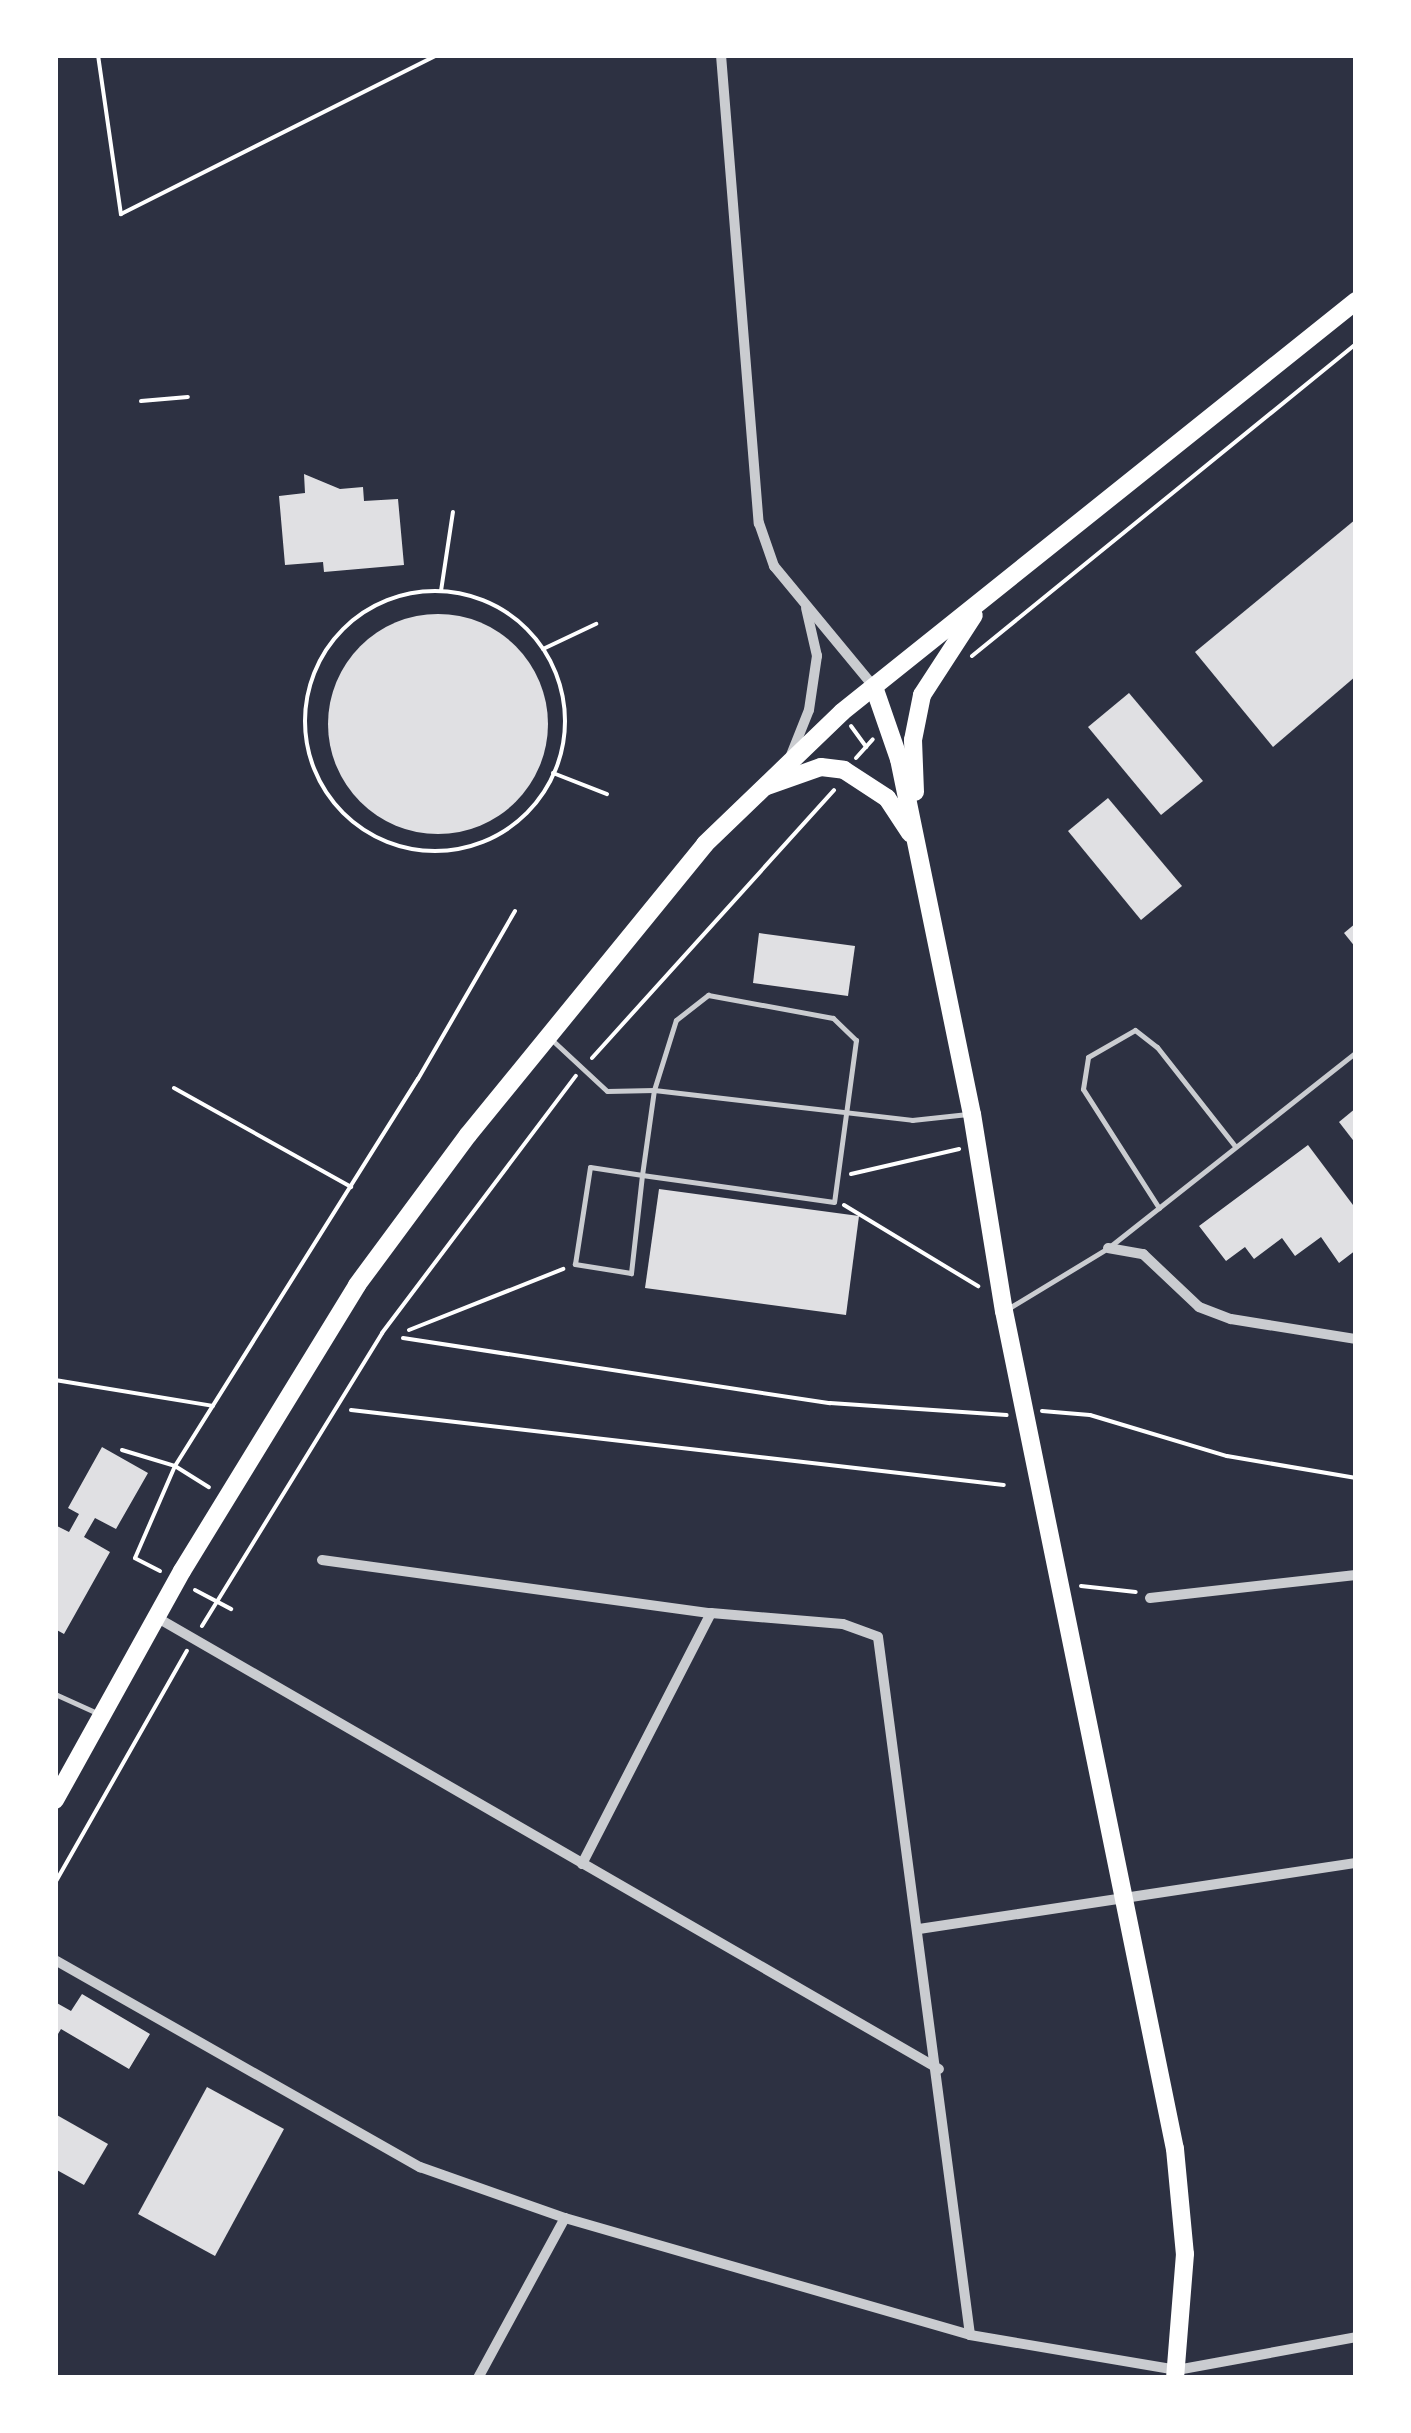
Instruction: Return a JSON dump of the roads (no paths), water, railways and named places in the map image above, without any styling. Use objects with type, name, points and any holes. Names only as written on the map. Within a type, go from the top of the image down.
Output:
[{"type":"main road","points":[[55,1800],[226,1498],[358,1285],[549,1037],[757,790],[874,686],[1356,300]]},
{"type":"main road","points":[[916,843],[913,740],[922,695],[991,591]]},
{"type":"main road","points":[[874,686],[916,843],[972,1114],[1003,1305],[1175,2150],[1185,2254],[1176,2374]]},
{"type":"main road","points":[[757,790],[821,768],[844,770],[888,798],[916,843]]},
{"type":"street","points":[[721,55],[759,523],[774,566],[874,686]]},
{"type":"street","points":[[788,762],[809,710],[817,656],[804,602]]},
{"type":"street","points":[[1108,1248],[1143,1254],[1199,1308],[1231,1319],[1356,1339]]},
{"type":"street","points":[[322,1560],[711,1613],[843,1624],[878,1637],[940,2069],[970,2335]]},
{"type":"street","points":[[1150,1598],[1356,1575]]},
{"type":"street","points":[[582,1864],[711,1613]]},
{"type":"street","points":[[156,1617],[940,2069]]},
{"type":"street","points":[[920,1929],[1356,1864]]},
{"type":"street","points":[[55,1960],[420,2168],[565,2218],[970,2335],[1176,2374],[1356,2337]]},
{"type":"street","points":[[478,2378],[565,2218]]},
{"type":"lane","points":[[851,1110],[834,1202],[642,1175],[590,1167],[575,1264],[631,1273],[642,1175],[654,1090],[676,1020],[708,995],[833,1018],[856,1040],[851,1110]]},
{"type":"lane","points":[[1159,1208],[1084,1090],[1088,1056],[1135,1030],[1158,1046],[1236,1147]]},
{"type":"lane","points":[[549,1037],[607,1090],[654,1090],[912,1120],[972,1114]]},
{"type":"lane","points":[[1003,1305],[1108,1248],[1356,1052]]},
{"type":"lane","points":[[55,1694],[102,1716]]}]
